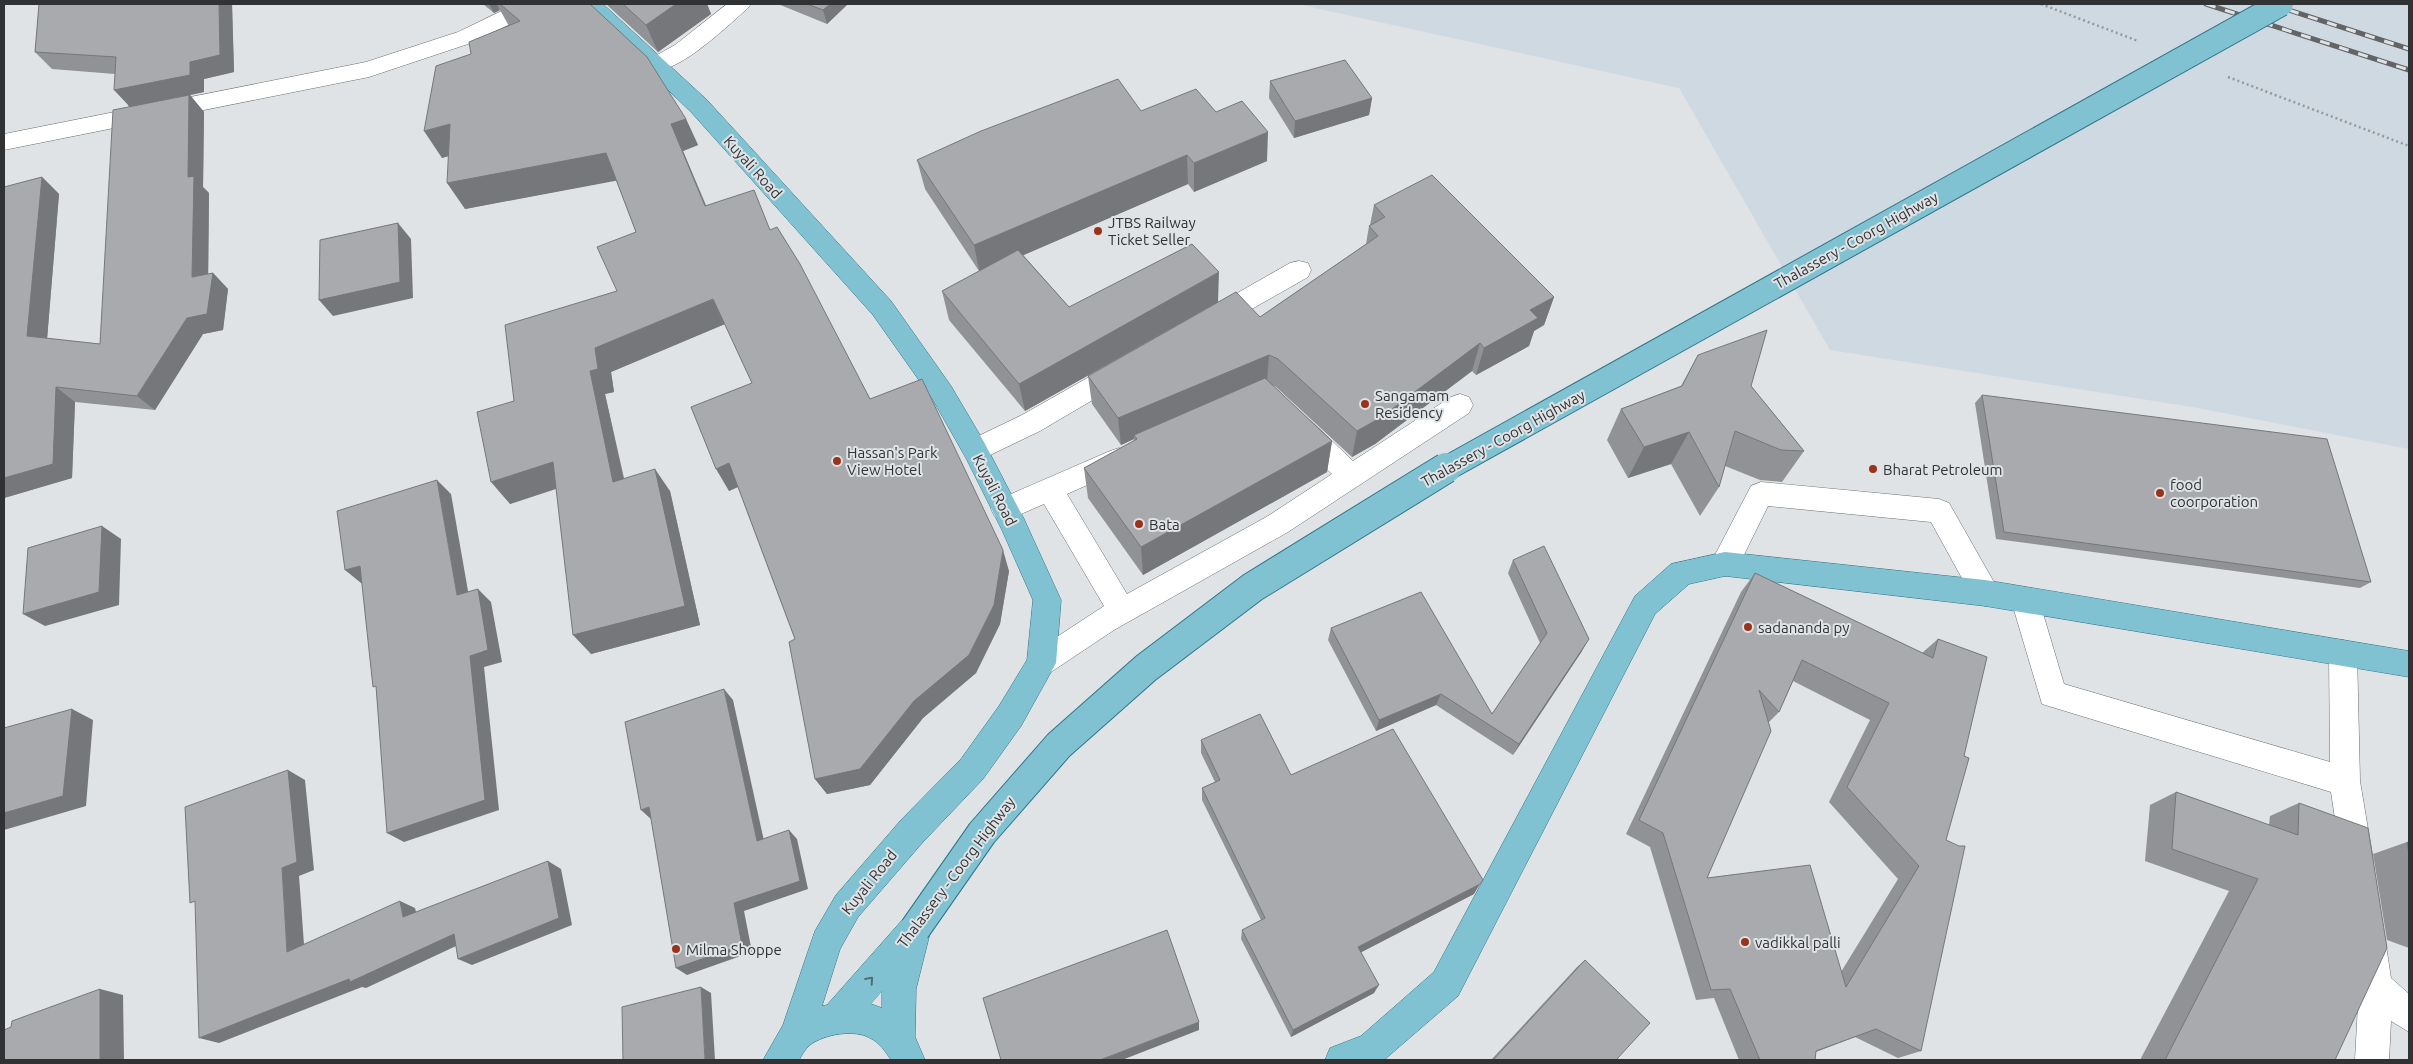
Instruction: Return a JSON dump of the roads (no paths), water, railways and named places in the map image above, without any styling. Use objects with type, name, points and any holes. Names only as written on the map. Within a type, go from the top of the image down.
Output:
[{"type":"main road","name":"Kuyali Road","points":[[590,4],[699,106],[882,308],[942,392],[975,450],[1005,509],[1047,600],[1041,663],[1010,716],[972,769],[912,831],[847,906],[826,942],[788,1048]]},
{"type":"main road","name":"Thalassery - Coorg Highway","points":[[838,1017],[916,929],[982,833],[1059,745],[1146,668],[1253,587],[1438,473],[2282,4]]},
{"type":"main road","points":[[1342,1060],[1372,1048],[1446,984],[1645,605],[1681,573],[1725,564],[1985,593],[2409,664]]},
{"type":"main road","points":[[903,1049],[899,989],[916,929]]},
{"type":"main road","points":[[788,1048],[838,1017],[861,1017],[882,1025],[903,1049]]},
{"type":"street","points":[[4,142],[369,69],[466,37],[533,4]]},
{"type":"street","points":[[656,65],[683,50],[740,4]]},
{"type":"street","points":[[1195,329],[1300,270]]},
{"type":"street","points":[[975,450],[1031,423],[1143,358]]},
{"type":"street","points":[[1041,663],[1122,611],[1278,524],[1460,406]]},
{"type":"street","points":[[1288,415],[1352,476]]},
{"type":"street","points":[[1005,509],[1139,450]]},
{"type":"street","points":[[1049,489],[1122,611]]},
{"type":"street","points":[[1725,564],[1761,494],[1939,511],[1985,593]]},
{"type":"street","points":[[2025,600],[2052,694],[2345,781]]},
{"type":"street","points":[[2343,653],[2345,781],[2376,987],[2372,1060]]},
{"type":"street","points":[[2376,987],[2409,1015]]},
{"type":"railway","points":[[2206,4],[2409,70]]},
{"type":"railway","points":[[2270,4],[2409,49]]},
{"type":"place","name":"JTBS Railway Ticket Seller","points":[[1098,231]]},
{"type":"place","name":"Sangamam Residency","points":[[1365,404]]},
{"type":"place","name":"Hassan's Park View Hotel","points":[[837,461]]},
{"type":"place","name":"Bharat Petroleum","points":[[1873,469]]},
{"type":"place","name":"food coorporation","points":[[2160,493]]},
{"type":"place","name":"Bata","points":[[1139,524]]},
{"type":"place","name":"sadananda py","points":[[1748,627]]},
{"type":"place","name":"vadikkal palli","points":[[1745,942]]},
{"type":"place","name":"Milma Shoppe","points":[[676,949]]}]
